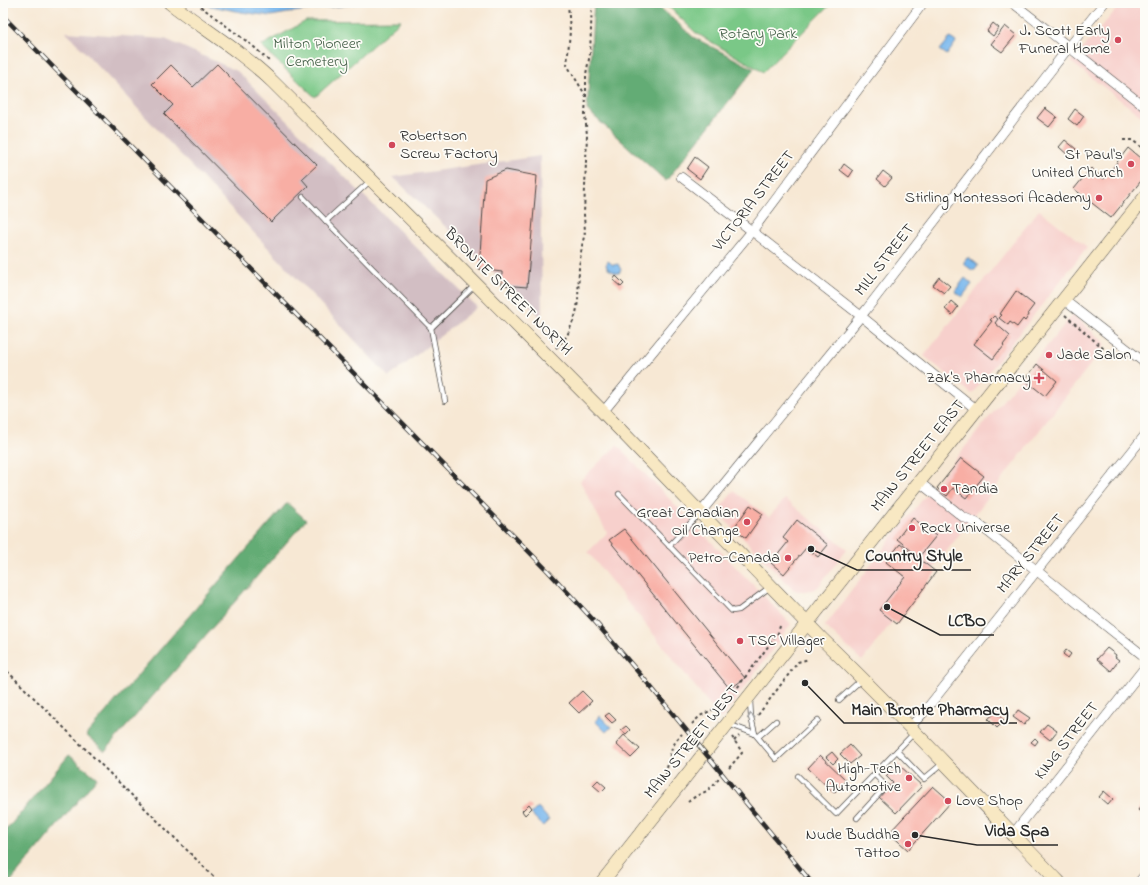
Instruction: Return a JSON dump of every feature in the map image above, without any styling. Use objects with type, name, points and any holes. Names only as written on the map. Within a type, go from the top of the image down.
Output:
[{"type":"main road","name":"BRONTE STREET NORTH","points":[[170,3],[263,73],[603,412],[1059,882]]},
{"type":"main road","name":"MAIN STREET EAST","points":[[807,622],[1145,197]]},
{"type":"main road","name":"MAIN STREET WEST","points":[[602,882],[750,697],[807,622]]},
{"type":"street","name":"VICTORIA STREET","points":[[603,412],[752,230],[923,3]]},
{"type":"street","points":[[1013,3],[1145,107]]},
{"type":"street","name":"MILL STREET","points":[[701,512],[861,316],[1069,46],[1104,3]]},
{"type":"street","points":[[681,178],[752,230],[977,410]]},
{"type":"street","points":[[1064,300],[1145,363]]},
{"type":"street","name":"MARY STREET","points":[[913,730],[924,712],[1145,435]]},
{"type":"street","points":[[919,482],[963,517],[977,523],[1145,657]]},
{"type":"street","name":"KING STREET","points":[[1013,834],[1145,667]]},
{"type":"street","points":[[1139,882],[1145,875]]},
{"type":"lane","points":[[326,221],[371,180]]},
{"type":"lane","points":[[303,197],[431,328],[445,401]]},
{"type":"lane","points":[[431,328],[476,284]]},
{"type":"lane","points":[[619,494],[732,611],[738,610],[772,586]]},
{"type":"lane","points":[[669,546],[701,512]]},
{"type":"lane","points":[[839,700],[862,678]]},
{"type":"lane","points":[[750,697],[752,723],[756,736]]},
{"type":"lane","points":[[726,726],[756,736],[776,758],[818,720]]},
{"type":"lane","points":[[756,736],[776,721]]},
{"type":"lane","points":[[798,776],[836,814],[897,751],[913,730]]},
{"type":"lane","points":[[897,751],[924,779],[944,762]]},
{"type":"lane","points":[[857,818],[886,786],[874,774]]},
{"type":"path","points":[[568,3],[570,31],[566,65],[586,97]]},
{"type":"path","points":[[547,356],[566,336],[576,314],[578,301],[579,267],[585,232],[584,214],[587,150],[585,114],[586,74],[590,54],[592,3]]},
{"type":"path","points":[[1123,140],[1132,140],[1145,150]]},
{"type":"path","points":[[1065,315],[1104,349]]},
{"type":"path","points":[[692,724],[700,716],[726,703],[778,633],[780,626]]},
{"type":"path","points":[[752,723],[798,662],[809,659]]},
{"type":"path","points":[[3,667],[219,882]]},
{"type":"path","points":[[726,726],[742,753],[729,768]]},
{"type":"path","points":[[734,741],[744,731]]},
{"type":"path","points":[[666,774],[670,751],[677,739],[682,734]]},
{"type":"path","points":[[688,802],[707,791],[720,778]]},
{"type":"shaded area","points":[[1122,3],[1145,3],[1145,119],[1071,62]]},
{"type":"shaded area","points":[[66,32],[165,39],[237,71],[477,307],[389,377]]},
{"type":"shaded area","points":[[540,156],[542,318],[393,177]]},
{"type":"shaded area","points":[[1039,210],[1087,247],[972,394],[924,356]]},
{"type":"shaded area","points":[[1073,314],[1106,344],[862,661],[825,626],[893,536]]},
{"type":"shaded area","points":[[617,445],[791,624],[721,719],[588,552],[607,533],[580,481]]},
{"type":"shaded area","points":[[734,491],[769,517],[785,499],[847,549],[818,587],[805,591],[797,591],[793,589],[717,512]]},
{"type":"green space","points":[[594,3],[655,3],[693,37],[754,69],[666,181],[587,110]]},
{"type":"green space","name":"Rotary Park","points":[[665,3],[832,3],[763,72],[696,33]]},
{"type":"green space","name":"Milton Pioneer Cemetery","points":[[401,20],[315,97],[261,46],[306,21]]},
{"type":"green space","points":[[287,503],[306,520],[105,751],[86,735]]},
{"type":"green space","points":[[69,755],[97,778],[10,882],[3,882],[3,834]]},
{"type":"water","points":[[196,3],[360,3],[271,16]]},
{"type":"water","points":[[950,38],[956,42],[947,55],[940,50]]},
{"type":"water","points":[[967,258],[977,264],[975,270],[972,270],[964,264]]},
{"type":"water","points":[[608,261],[613,265],[618,264],[621,270],[619,273],[608,269],[606,265]]},
{"type":"water","points":[[965,278],[972,284],[962,297],[955,291]]},
{"type":"water","points":[[600,716],[611,727],[606,732],[595,721]]},
{"type":"water","points":[[538,807],[549,820],[543,826],[531,814]]},
{"type":"building","points":[[993,23],[999,28],[993,36],[987,31]]},
{"type":"building","points":[[1005,26],[1016,35],[1002,52],[991,44]]},
{"type":"building","points":[[217,64],[317,165],[302,179],[308,186],[271,222],[164,114],[173,105],[152,84],[171,65],[193,87]]},
{"type":"building","points":[[1045,108],[1057,117],[1049,127],[1037,118]]},
{"type":"building","points":[[1075,109],[1084,116],[1077,126],[1068,119]]},
{"type":"building","points":[[1065,140],[1076,149],[1070,157],[1059,147]]},
{"type":"building","points":[[1128,148],[1145,162],[1145,176],[1111,218],[1074,189],[1091,168],[1104,179]]},
{"type":"building","points":[[695,157],[708,167],[700,179],[687,169]]},
{"type":"building","points":[[844,164],[853,171],[849,177],[840,170]]},
{"type":"building","points":[[506,170],[537,176],[527,287],[502,285],[502,272],[479,269],[485,179]]},
{"type":"building","points":[[883,171],[892,178],[885,186],[877,179]]},
{"type":"building","points":[[616,276],[624,284],[621,287],[613,280]]},
{"type":"building","points":[[939,277],[950,286],[944,293],[933,285]]},
{"type":"building","points":[[1016,291],[1034,305],[1028,313],[1029,315],[1025,321],[1023,319],[1017,327],[1010,322],[1008,325],[999,318],[1002,315],[1000,314]]},
{"type":"building","points":[[951,301],[958,307],[952,315],[945,309]]},
{"type":"building","points":[[994,316],[998,319],[995,323],[1010,336],[993,359],[974,344],[992,321],[990,320]]},
{"type":"building","points":[[1037,364],[1057,381],[1045,396],[1025,380]]},
{"type":"building","points":[[961,458],[984,476],[966,498],[953,488],[947,496],[937,488]]},
{"type":"building","points":[[750,505],[763,514],[746,538],[733,529]]},
{"type":"building","points":[[913,518],[936,536],[919,557],[897,539]]},
{"type":"building","points":[[797,520],[828,545],[818,557],[806,548],[784,574],[771,563],[788,542],[783,538]]},
{"type":"building","points":[[624,529],[745,678],[730,689],[609,540]]},
{"type":"building","points":[[900,544],[936,572],[897,624],[879,610],[905,577],[886,562]]},
{"type":"building","points":[[1107,648],[1116,655],[1115,657],[1119,660],[1111,671],[1097,659]]},
{"type":"building","points":[[1066,650],[1071,654],[1068,658],[1063,654]]},
{"type":"building","points":[[582,691],[592,701],[579,713],[569,703]]},
{"type":"building","points":[[1018,710],[1030,718],[1024,725],[1013,717]]},
{"type":"building","points":[[996,712],[1004,721],[997,728],[988,719]]},
{"type":"building","points":[[609,713],[616,720],[612,723],[605,716]]},
{"type":"building","points":[[1047,724],[1057,731],[1050,740],[1040,732]]},
{"type":"building","points":[[626,726],[630,730],[626,734],[621,730]]},
{"type":"building","points":[[624,735],[640,749],[631,758],[616,744]]},
{"type":"building","points":[[1035,738],[1038,741],[1035,745],[1031,742]]},
{"type":"building","points":[[850,745],[860,756],[850,764],[840,754]]},
{"type":"building","points":[[832,752],[838,759],[833,764],[826,757]]},
{"type":"building","points":[[820,755],[846,780],[834,793],[808,768]]},
{"type":"building","points":[[898,764],[922,786],[896,813],[879,797],[893,783],[886,776]]},
{"type":"building","points":[[598,780],[606,787],[601,792],[593,785]]},
{"type":"building","points":[[933,786],[951,802],[908,850],[889,833]]},
{"type":"building","points":[[1104,791],[1113,799],[1108,805],[1099,797]]},
{"type":"building","points":[[1145,801],[1145,816],[1138,810]]},
{"type":"building","points":[[529,804],[532,808],[525,815],[522,811]]},
{"type":"railway","points":[[3,16],[546,569],[597,624],[650,686],[811,882]]},
{"type":"place","name":"J. Scott Early Funeral Home","points":[[1118,40]]},
{"type":"place","name":"Robertson Screw Factory","points":[[392,145]]},
{"type":"place","name":"St Paul's United Church","points":[[1131,164]]},
{"type":"place","name":"Stirling Montessori Academy","points":[[1099,198]]},
{"type":"place","name":"Jade Salon","points":[[1049,355]]},
{"type":"place","name":"Zak's Pharmacy","points":[[1039,378]]},
{"type":"place","name":"Tandia","points":[[944,489]]},
{"type":"place","name":"Great Canadian Oil Change","points":[[747,522]]},
{"type":"place","name":"Rock Universe","points":[[912,528]]},
{"type":"place","name":"Country Style","points":[[811,549]]},
{"type":"place","name":"Petro-Canada","points":[[788,558]]},
{"type":"place","name":"LCBO","points":[[887,607]]},
{"type":"place","name":"TSC Villager","points":[[740,641]]},
{"type":"place","name":"Main Bronte Pharmacy","points":[[805,683]]},
{"type":"place","name":"High-Tech Automotive","points":[[909,778]]},
{"type":"place","name":"Love Shop","points":[[948,801]]},
{"type":"place","name":"Vida Spa","points":[[915,835]]},
{"type":"place","name":"Nude Buddha Tattoo","points":[[908,844]]}]
